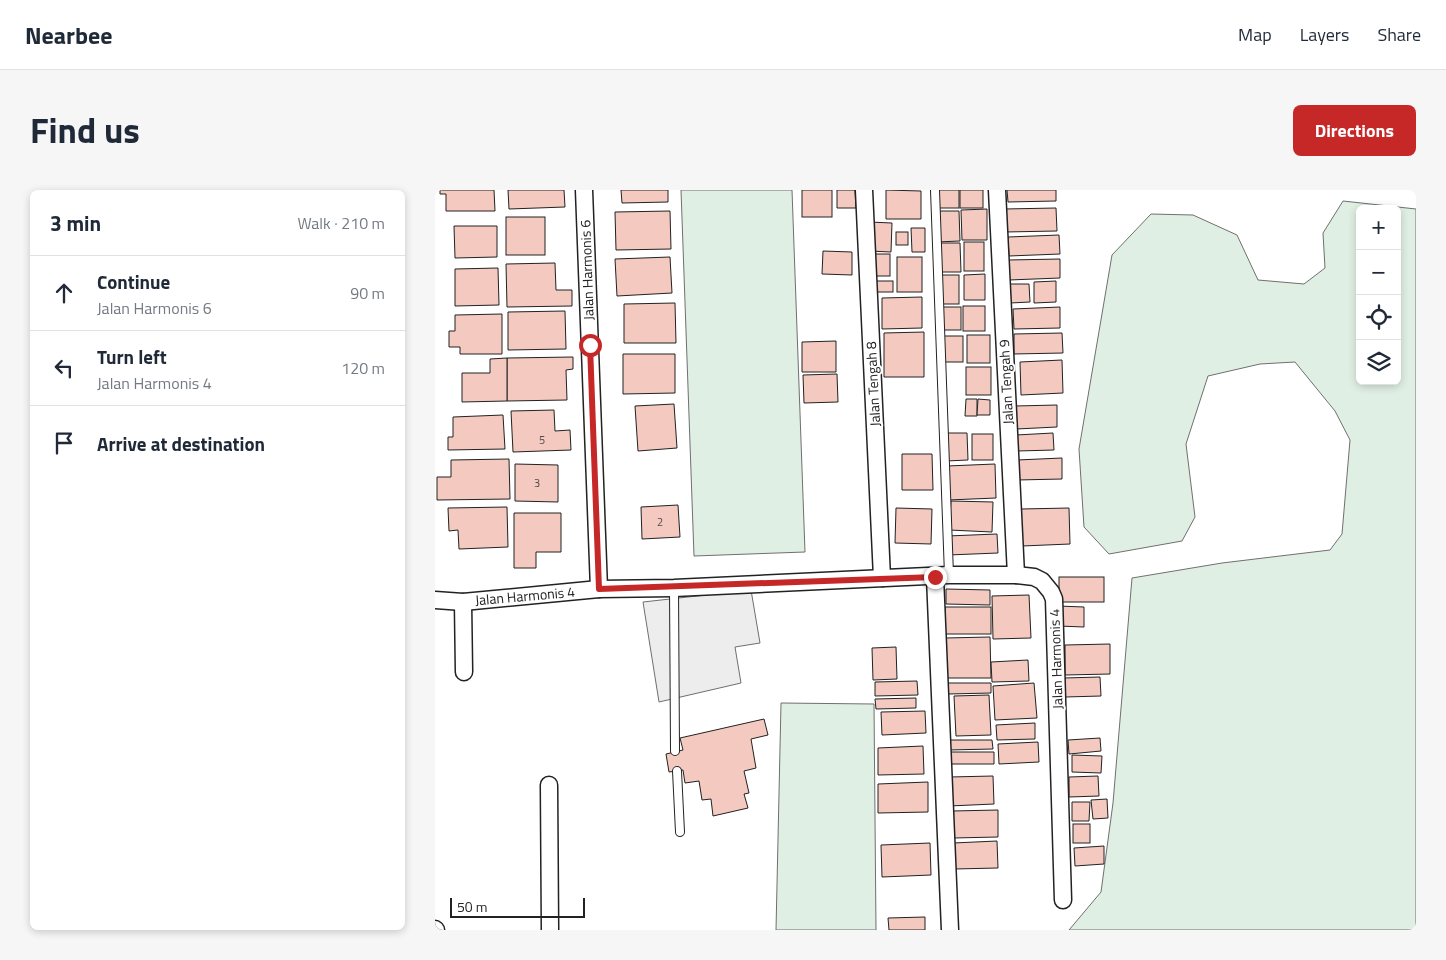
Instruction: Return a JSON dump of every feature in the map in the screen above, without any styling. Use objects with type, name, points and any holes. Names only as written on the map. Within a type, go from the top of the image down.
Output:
[{"type":"street","name":"Jalan Harmonis 6","points":[[584,190],[599,589]]},
{"type":"street","name":"Jalan Tengah 8","points":[[864,190],[882,578]]},
{"type":"street","name":"Jalan Tengah 9","points":[[997,190],[1016,574]]},
{"type":"street","name":"Jalan Harmonis 4","points":[[435,600],[463,602],[599,589],[674,588],[942,576],[1016,574],[1033,577],[1042,581],[1054,599],[1063,900]]},
{"type":"street","points":[[942,576],[949,930]]},
{"type":"street","points":[[463,602],[463,672]]},
{"type":"street","points":[[549,785],[550,930]]},
{"type":"lane","points":[[935,190],[942,576]]},
{"type":"lane","points":[[674,588],[675,752]]},
{"type":"lane","points":[[677,771],[680,832]]},
{"type":"green space","points":[[681,190],[792,190],[805,552],[694,556]]},
{"type":"green space","points":[[1343,201],[1380,205],[1356,205],[1356,385],[1401,385],[1401,207],[1416,209],[1416,930],[1069,930],[1101,892],[1113,803],[1132,578],[1222,563],[1330,550],[1342,534],[1350,440],[1335,411],[1295,362],[1260,364],[1208,376],[1186,444],[1195,517],[1182,541],[1109,554],[1084,527],[1079,449],[1112,255],[1151,214],[1193,215],[1237,235],[1258,280],[1304,284],[1325,268],[1323,233]]},
{"type":"green space","points":[[781,703],[874,704],[876,930],[776,930]]},
{"type":"shaded area","points":[[751,590],[760,643],[735,647],[741,683],[659,702],[643,602]]},
{"type":"building","points":[[440,190],[494,190],[495,211],[446,211],[446,194],[440,194]]},
{"type":"building","points":[[508,190],[564,190],[565,207],[509,209]]},
{"type":"building","points":[[621,190],[668,190],[668,202],[622,203]]},
{"type":"building","points":[[802,190],[832,190],[832,217],[802,217]]},
{"type":"building","points":[[837,190],[855,190],[856,208],[837,208]]},
{"type":"building","points":[[886,190],[921,191],[921,219],[886,219]]},
{"type":"building","points":[[936,190],[959,190],[959,208],[936,208]]},
{"type":"building","points":[[960,190],[983,190],[983,208],[960,208]]},
{"type":"building","points":[[1007,190],[1056,190],[1056,201],[1008,202]]},
{"type":"building","points":[[1056,208],[1057,231],[1005,232],[1004,209]]},
{"type":"building","points":[[987,209],[987,240],[962,240],[961,210]]},
{"type":"building","points":[[670,211],[671,249],[616,250],[615,212]]},
{"type":"building","points":[[936,211],[959,211],[960,241],[937,242]]},
{"type":"building","points":[[506,217],[545,217],[545,255],[506,255]]},
{"type":"building","points":[[869,222],[892,223],[891,252],[869,251]]},
{"type":"building","points":[[454,226],[497,226],[497,257],[455,258]]},
{"type":"building","points":[[911,228],[925,228],[925,252],[912,252]]},
{"type":"building","points":[[896,232],[908,232],[908,245],[896,245]]},
{"type":"building","points":[[1059,235],[1060,254],[1009,256],[1008,237]]},
{"type":"building","points":[[964,242],[984,242],[984,271],[964,271]]},
{"type":"building","points":[[937,243],[960,243],[961,272],[938,272]]},
{"type":"building","points":[[823,251],[852,252],[852,275],[822,274]]},
{"type":"building","points":[[872,254],[890,254],[890,276],[872,276]]},
{"type":"building","points":[[670,257],[672,293],[617,296],[615,259]]},
{"type":"building","points":[[897,257],[922,257],[922,292],[897,292]]},
{"type":"building","points":[[1060,259],[1060,278],[1009,280],[1008,260]]},
{"type":"building","points":[[555,263],[556,290],[572,290],[572,306],[507,307],[506,264]]},
{"type":"building","points":[[498,268],[499,305],[455,306],[455,269]]},
{"type":"building","points":[[985,274],[985,300],[964,300],[964,275]]},
{"type":"building","points":[[939,275],[959,275],[959,304],[939,304]]},
{"type":"building","points":[[873,281],[893,281],[893,292],[873,292]]},
{"type":"building","points":[[1056,281],[1056,302],[1034,303],[1034,282]]},
{"type":"building","points":[[1009,284],[1029,284],[1030,302],[1010,303]]},
{"type":"building","points":[[922,297],[922,328],[882,329],[882,298]]},
{"type":"building","points":[[675,303],[676,343],[624,343],[624,304]]},
{"type":"building","points":[[963,306],[985,306],[985,331],[963,331]]},
{"type":"building","points":[[940,307],[961,307],[961,330],[940,330]]},
{"type":"building","points":[[1060,307],[1060,328],[1014,329],[1013,309]]},
{"type":"building","points":[[565,311],[566,349],[508,350],[508,312]]},
{"type":"building","points":[[502,314],[502,354],[460,354],[460,347],[449,347],[449,331],[455,331],[455,315]]},
{"type":"building","points":[[924,332],[924,377],[884,377],[884,333]]},
{"type":"building","points":[[1062,333],[1063,353],[1014,354],[1014,334]]},
{"type":"building","points":[[967,335],[990,335],[990,363],[967,363]]},
{"type":"building","points":[[941,336],[963,336],[963,362],[941,362]]},
{"type":"building","points":[[836,341],[836,372],[802,372],[802,342]]},
{"type":"building","points":[[623,354],[675,354],[675,393],[623,394]]},
{"type":"building","points":[[573,357],[573,369],[566,370],[567,400],[507,401],[507,358]]},
{"type":"building","points":[[507,358],[507,401],[462,402],[462,373],[490,373],[490,359]]},
{"type":"building","points":[[1062,360],[1063,393],[1021,395],[1020,362]]},
{"type":"building","points":[[966,367],[991,367],[991,395],[966,395]]},
{"type":"building","points":[[837,374],[838,402],[804,403],[803,375]]},
{"type":"building","points":[[966,399],[977,399],[977,416],[965,416]]},
{"type":"building","points":[[978,399],[990,400],[990,415],[977,415]]},
{"type":"building","points":[[674,404],[677,448],[638,451],[635,406]]},
{"type":"building","points":[[1057,405],[1057,427],[1016,429],[1015,406]]},
{"type":"building","points":[[554,410],[555,431],[570,430],[571,450],[513,452],[511,411]]},
{"type":"building","points":[[503,415],[505,449],[448,450],[448,437],[453,437],[453,417]]},
{"type":"building","points":[[945,433],[967,433],[968,460],[946,461]]},
{"type":"building","points":[[1053,433],[1054,450],[1017,451],[1016,435]]},
{"type":"building","points":[[972,434],[993,434],[993,460],[972,460]]},
{"type":"building","points":[[902,454],[932,454],[933,490],[902,490]]},
{"type":"building","points":[[1062,458],[1062,479],[1017,480],[1017,460]]},
{"type":"building","points":[[509,459],[510,499],[437,500],[437,477],[451,477],[451,460]]},
{"type":"building","points":[[515,464],[558,465],[558,502],[515,501]]},
{"type":"building","points":[[995,464],[996,498],[948,500],[947,466]]},
{"type":"building","points":[[951,501],[993,502],[992,532],[949,530]]},
{"type":"building","points":[[678,505],[680,537],[642,539],[641,507]]},
{"type":"building","points":[[507,507],[508,547],[459,549],[458,530],[449,531],[448,508]]},
{"type":"building","points":[[896,508],[932,509],[931,544],[895,543]]},
{"type":"building","points":[[1069,508],[1070,544],[1022,546],[1021,509]]},
{"type":"building","points":[[514,513],[561,513],[561,552],[536,552],[536,568],[514,568]]},
{"type":"building","points":[[997,534],[998,553],[948,555],[947,536]]},
{"type":"building","points":[[1059,577],[1104,577],[1104,602],[1059,602]]},
{"type":"building","points":[[946,589],[990,590],[990,605],[946,604]]},
{"type":"building","points":[[1029,595],[1031,638],[993,639],[992,596]]},
{"type":"building","points":[[1058,606],[1084,607],[1084,627],[1058,626]]},
{"type":"building","points":[[945,607],[991,607],[991,634],[945,634]]},
{"type":"building","points":[[990,637],[991,678],[946,678],[945,638]]},
{"type":"building","points":[[1110,644],[1110,674],[1065,675],[1065,645]]},
{"type":"building","points":[[896,647],[897,679],[873,680],[872,648]]},
{"type":"building","points":[[1028,660],[1029,681],[992,682],[991,662]]},
{"type":"building","points":[[1100,677],[1101,696],[1065,697],[1064,678]]},
{"type":"building","points":[[917,681],[918,695],[875,696],[875,682]]},
{"type":"building","points":[[948,683],[991,683],[991,693],[948,694]]},
{"type":"building","points":[[1034,683],[1037,718],[995,720],[993,686]]},
{"type":"building","points":[[989,695],[991,735],[956,736],[954,696]]},
{"type":"building","points":[[916,698],[916,708],[876,709],[875,699]]},
{"type":"building","points":[[925,711],[926,733],[882,735],[881,712]]},
{"type":"building","points":[[764,719],[768,735],[751,739],[756,768],[744,771],[749,793],[744,794],[748,808],[713,816],[711,799],[702,800],[699,781],[685,783],[683,770],[669,772],[666,754],[683,750],[680,738]]},
{"type":"building","points":[[1035,723],[1035,739],[997,740],[996,725]]},
{"type":"building","points":[[1100,738],[1101,751],[1069,754],[1068,740]]},
{"type":"building","points":[[948,740],[992,740],[993,749],[948,750]]},
{"type":"building","points":[[1038,742],[1039,762],[999,764],[998,744]]},
{"type":"building","points":[[923,746],[924,774],[878,775],[878,748]]},
{"type":"building","points":[[950,752],[994,752],[994,764],[951,764]]},
{"type":"building","points":[[1072,755],[1102,756],[1101,773],[1072,772]]},
{"type":"building","points":[[993,776],[994,804],[949,806],[949,777]]},
{"type":"building","points":[[1098,776],[1099,796],[1069,797],[1069,777]]},
{"type":"building","points":[[928,782],[928,812],[878,813],[878,784]]},
{"type":"building","points":[[1107,799],[1108,818],[1093,819],[1091,800]]},
{"type":"building","points":[[1072,802],[1090,802],[1089,821],[1072,821]]},
{"type":"building","points":[[998,810],[998,837],[953,838],[952,811]]},
{"type":"building","points":[[1073,824],[1090,824],[1090,843],[1073,843]]},
{"type":"building","points":[[997,841],[998,868],[954,869],[953,843]]},
{"type":"building","points":[[930,843],[931,875],[882,877],[881,845]]},
{"type":"building","points":[[1104,846],[1104,864],[1075,866],[1074,848]]},
{"type":"building","points":[[925,917],[925,930],[889,930],[888,918]]},
{"type":"route","points":[[590,345],[599,589],[674,588],[935,577]]}]
